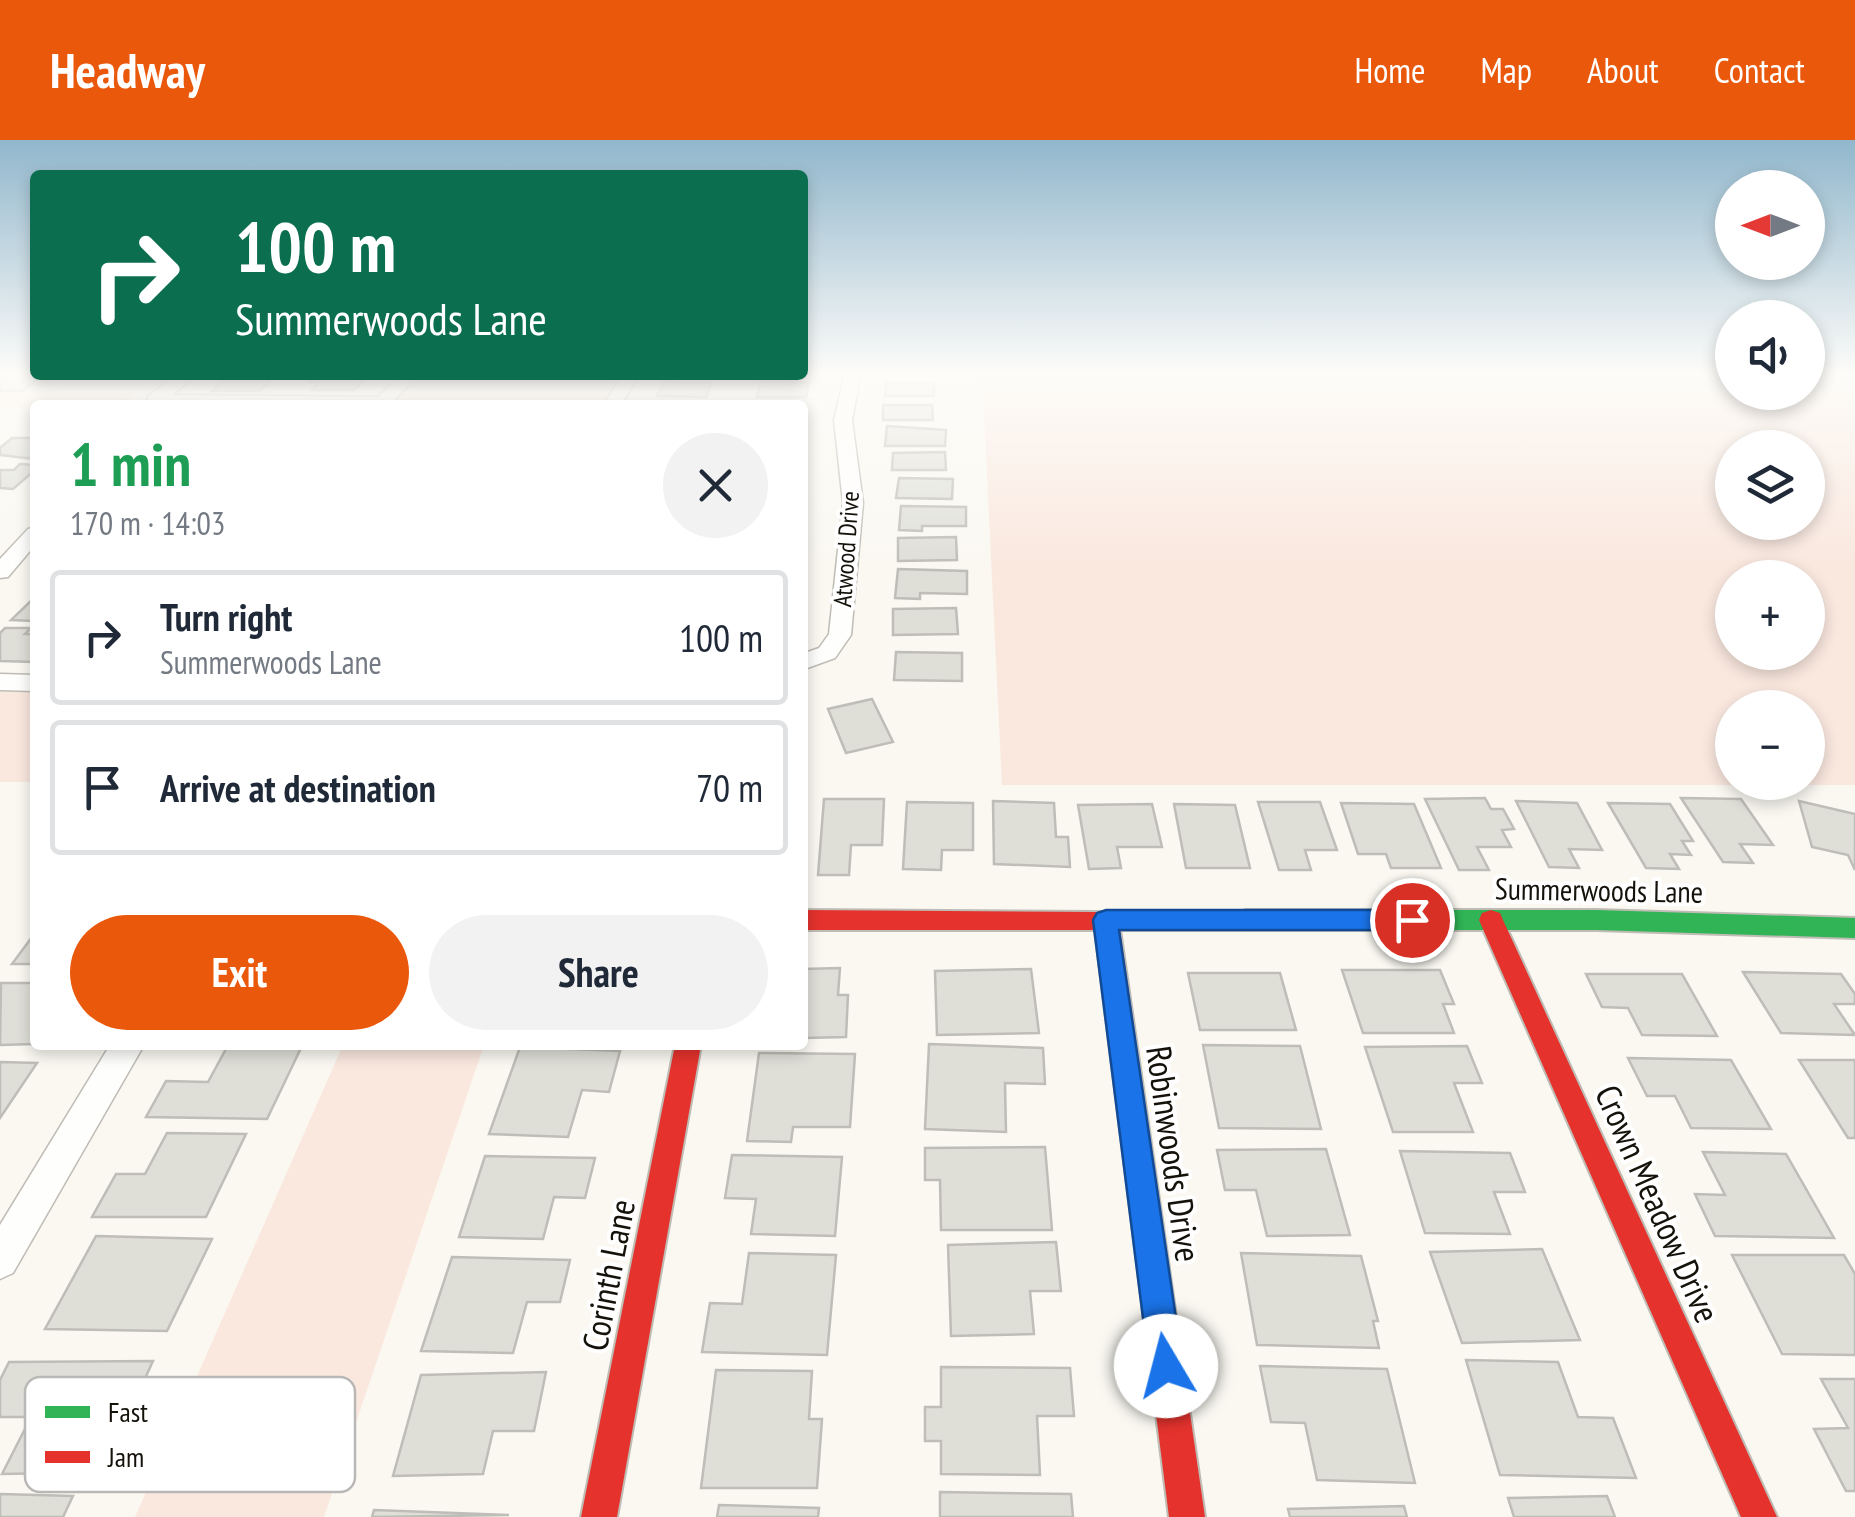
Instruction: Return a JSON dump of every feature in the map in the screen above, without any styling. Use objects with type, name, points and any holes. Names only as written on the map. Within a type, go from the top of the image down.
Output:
[{"type":"street","name":"Atwood Drive","points":[[811,660],[836,644],[840,635],[853,503],[845,437]]},
{"type":"street","points":[[0,572],[30,539]]},
{"type":"street","points":[[0,682],[30,683]]},
{"type":"street","name":"Summerwoods Lane","points":[[808,920],[1491,920],[1855,928]]},
{"type":"street","name":"Robinwoods Drive","points":[[1106,920],[1186,1517]]},
{"type":"street","name":"Crown Meadow Drive","points":[[1491,920],[1759,1517]]},
{"type":"street","points":[[0,1260],[125,1050]]},
{"type":"street","name":"Corinth Lane","points":[[599,1517],[687,1050]]},
{"type":"shaded area","points":[[985,437],[1715,437],[1715,540],[1825,540],[1825,437],[1855,437],[1855,785],[1825,785],[1825,690],[1715,690],[1715,785],[1002,785]]},
{"type":"shaded area","points":[[0,692],[30,692],[30,782],[0,782]]},
{"type":"shaded area","points":[[341,1050],[482,1050],[355,1426],[355,1377],[197,1377]]},
{"type":"shaded area","points":[[146,1492],[332,1492],[324,1517],[135,1517]]},
{"type":"building","points":[[886,437],[946,437],[945,446],[885,446]]},
{"type":"building","points":[[12,438],[30,438],[30,458],[0,455],[0,448]]},
{"type":"building","points":[[945,452],[946,470],[892,470],[893,453]]},
{"type":"building","points":[[20,464],[30,465],[30,474],[13,489],[0,488],[0,470],[14,470]]},
{"type":"building","points":[[899,478],[953,479],[952,499],[896,498]]},
{"type":"building","points":[[901,506],[966,507],[966,526],[899,530]]},
{"type":"building","points":[[956,537],[957,560],[898,561],[898,538]]},
{"type":"building","points":[[898,569],[967,571],[967,594],[920,593],[920,599],[895,598]]},
{"type":"building","points":[[30,602],[30,621],[11,620]]},
{"type":"building","points":[[956,608],[958,634],[893,635],[893,609]]},
{"type":"building","points":[[5,628],[30,628],[25,634],[30,634],[30,662],[0,661],[0,633]]},
{"type":"building","points":[[896,652],[962,653],[962,681],[894,680]]},
{"type":"building","points":[[872,699],[893,742],[846,753],[828,709]]},
{"type":"building","points":[[1485,798],[1491,809],[1503,809],[1514,829],[1502,830],[1511,847],[1477,847],[1489,870],[1459,870],[1425,799]]},
{"type":"building","points":[[1681,798],[1742,800],[1773,845],[1740,844],[1753,863],[1723,862]]},
{"type":"building","points":[[824,799],[884,799],[882,845],[851,845],[849,875],[818,875]]},
{"type":"building","points":[[993,801],[1054,803],[1056,837],[1068,837],[1070,867],[994,864]]},
{"type":"building","points":[[1516,801],[1577,803],[1602,850],[1569,849],[1579,868],[1549,867]]},
{"type":"building","points":[[1799,801],[1855,814],[1855,870],[1848,855],[1812,847]]},
{"type":"building","points":[[907,802],[973,803],[973,850],[942,850],[941,870],[903,869]]},
{"type":"building","points":[[1258,802],[1320,802],[1337,850],[1305,850],[1311,870],[1279,870]]},
{"type":"building","points":[[1341,803],[1414,804],[1441,868],[1391,868],[1386,854],[1358,854]]},
{"type":"building","points":[[1608,803],[1670,804],[1693,841],[1682,841],[1691,855],[1670,854],[1679,869],[1646,868]]},
{"type":"building","points":[[1152,804],[1162,847],[1117,847],[1121,868],[1089,869],[1078,805]]},
{"type":"building","points":[[1174,804],[1235,805],[1250,868],[1186,868]]},
{"type":"building","points":[[30,940],[30,964],[12,964]]},
{"type":"building","points":[[840,968],[838,995],[848,995],[846,1037],[808,1038],[808,969]]},
{"type":"building","points":[[1031,969],[1039,1033],[937,1035],[935,971]]},
{"type":"building","points":[[1342,970],[1440,970],[1454,1004],[1443,1004],[1454,1033],[1363,1033]]},
{"type":"building","points":[[1743,972],[1841,974],[1855,994],[1855,1004],[1834,1004],[1855,1035],[1781,1033]]},
{"type":"building","points":[[1188,973],[1280,973],[1296,1030],[1200,1030]]},
{"type":"building","points":[[1586,974],[1682,974],[1717,1036],[1642,1035],[1628,1008],[1602,1007]]},
{"type":"building","points":[[1,983],[30,983],[30,1044],[0,1045]]},
{"type":"building","points":[[929,1044],[1043,1048],[1045,1084],[1005,1083],[1006,1132],[925,1129]]},
{"type":"building","points":[[1203,1045],[1300,1046],[1321,1129],[1219,1128]]},
{"type":"building","points":[[1467,1046],[1482,1083],[1454,1083],[1473,1132],[1393,1132],[1365,1047]]},
{"type":"building","points":[[225,1050],[300,1050],[267,1119],[146,1117],[166,1081],[208,1082]]},
{"type":"building","points":[[519,1050],[620,1051],[609,1092],[582,1090],[568,1137],[489,1134]]},
{"type":"building","points":[[759,1053],[855,1054],[850,1127],[793,1127],[791,1142],[747,1141]]},
{"type":"building","points":[[1628,1058],[1731,1060],[1771,1129],[1691,1128],[1675,1096],[1647,1096]]},
{"type":"building","points":[[1799,1060],[1855,1060],[1855,1138],[1848,1138]]},
{"type":"building","points":[[0,1062],[37,1063],[0,1118]]},
{"type":"building","points":[[167,1133],[246,1134],[206,1217],[92,1217],[116,1174],[145,1174]]},
{"type":"building","points":[[1045,1147],[1052,1230],[941,1230],[940,1180],[925,1180],[925,1148]]},
{"type":"building","points":[[1326,1149],[1350,1235],[1267,1236],[1256,1190],[1225,1190],[1217,1150]]},
{"type":"building","points":[[1400,1151],[1510,1153],[1525,1192],[1494,1192],[1510,1234],[1425,1233]]},
{"type":"building","points":[[1703,1152],[1786,1154],[1834,1238],[1715,1236],[1695,1194],[1725,1195]]},
{"type":"building","points":[[732,1155],[842,1157],[835,1236],[751,1234],[756,1199],[725,1198]]},
{"type":"building","points":[[485,1156],[595,1158],[585,1198],[554,1197],[543,1239],[459,1237]]},
{"type":"building","points":[[96,1236],[212,1239],[167,1331],[45,1329]]},
{"type":"building","points":[[1056,1242],[1061,1291],[1030,1291],[1034,1334],[951,1336],[948,1245]]},
{"type":"building","points":[[1542,1249],[1580,1340],[1462,1343],[1430,1252]]},
{"type":"building","points":[[749,1253],[836,1255],[827,1355],[702,1352],[710,1303],[742,1304]]},
{"type":"building","points":[[1241,1253],[1361,1256],[1378,1321],[1373,1321],[1379,1348],[1257,1345]]},
{"type":"building","points":[[1732,1255],[1844,1255],[1855,1274],[1855,1355],[1782,1354]]},
{"type":"building","points":[[452,1257],[570,1260],[560,1302],[527,1302],[513,1353],[421,1351]]},
{"type":"building","points":[[1466,1360],[1558,1362],[1578,1417],[1613,1418],[1636,1478],[1500,1475]]},
{"type":"building","points":[[153,1361],[146,1377],[25,1377],[25,1417],[0,1417],[0,1380],[9,1362]]},
{"type":"building","points":[[1260,1366],[1387,1369],[1415,1483],[1317,1480],[1305,1423],[1271,1422]]},
{"type":"building","points":[[941,1367],[1070,1368],[1074,1416],[1037,1416],[1040,1475],[941,1474],[941,1441],[925,1441],[925,1407],[941,1407]]},
{"type":"building","points":[[716,1370],[812,1371],[809,1419],[822,1419],[817,1488],[701,1488]]},
{"type":"building","points":[[546,1372],[534,1431],[493,1431],[483,1474],[393,1476],[421,1375]]},
{"type":"building","points":[[1821,1379],[1855,1379],[1855,1491],[1846,1491],[1814,1429],[1848,1428]]},
{"type":"building","points":[[25,1429],[25,1474],[2,1474]]},
{"type":"building","points":[[940,1492],[1071,1494],[1073,1517],[940,1517]]},
{"type":"building","points":[[0,1494],[73,1496],[63,1517],[0,1517]]},
{"type":"building","points":[[1607,1496],[1615,1517],[1514,1517],[1508,1498]]},
{"type":"building","points":[[719,1505],[819,1508],[818,1517],[717,1517]]},
{"type":"building","points":[[1404,1506],[1407,1517],[1290,1517],[1288,1509]]},
{"type":"building","points":[[374,1510],[509,1515],[372,1517]]},
{"type":"traffic: fast","points":[[1246,920],[1597,920],[1855,928]]},
{"type":"traffic: jam","points":[[808,920],[1246,920]]},
{"type":"traffic: jam","points":[[1106,920],[1187,1517]]},
{"type":"traffic: jam","points":[[1491,920],[1759,1517]]},
{"type":"traffic: jam","points":[[599,1517],[687,1050]]},
{"type":"route","points":[[1166,1366],[1106,920],[1412,920]]}]
